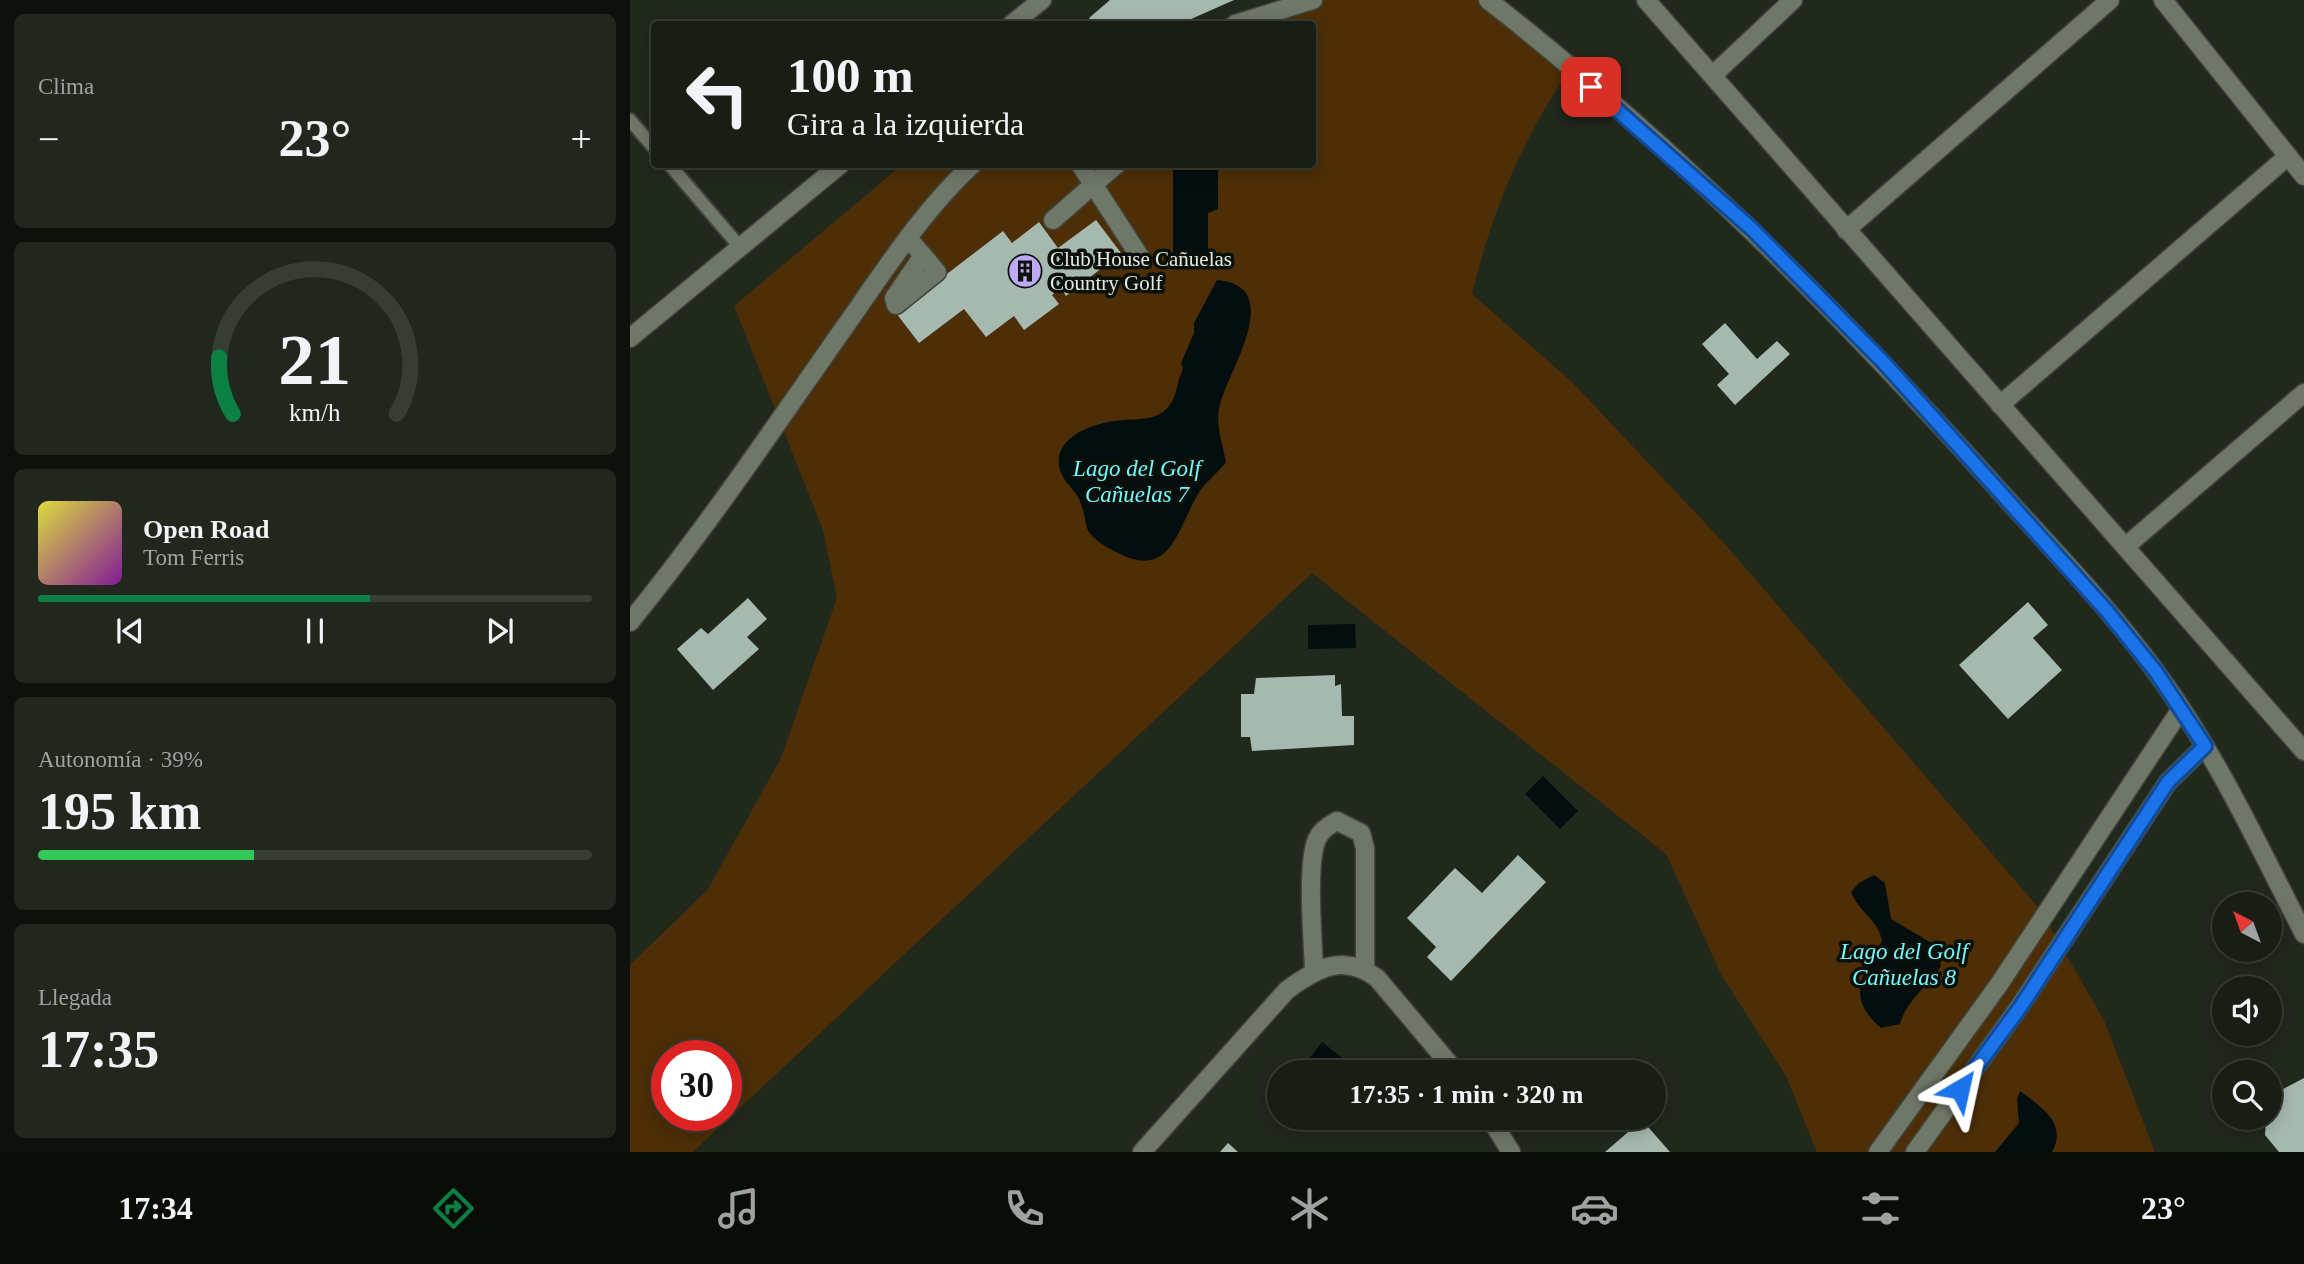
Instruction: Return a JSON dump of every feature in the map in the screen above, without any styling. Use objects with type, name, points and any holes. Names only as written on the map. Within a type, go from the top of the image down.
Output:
[{"type":"street","points":[[1016,21],[1042,0]]},
{"type":"street","points":[[1244,21],[1313,0]]},
{"type":"street","points":[[1489,0],[1572,69],[1752,229],[1884,363],[2106,610],[2156,672],[2205,746],[2304,934]]},
{"type":"street","points":[[1646,0],[2304,751]]},
{"type":"street","points":[[1713,75],[1793,0]]},
{"type":"street","points":[[1846,230],[2110,0]]},
{"type":"street","points":[[2163,0],[2304,176]]},
{"type":"street","points":[[2000,405],[2288,156]]},
{"type":"street","points":[[630,338],[836,168]]},
{"type":"street","points":[[630,622],[734,484],[908,238],[952,184],[969,168]]},
{"type":"street","points":[[1083,168],[1140,257]]},
{"type":"street","points":[[1053,220],[1112,168]]},
{"type":"street","points":[[908,238],[922,257]]},
{"type":"street","points":[[2125,547],[2304,393]]},
{"type":"street","points":[[1878,1152],[2000,983],[2181,709]]},
{"type":"street","points":[[1915,1152],[2021,1006],[2168,782],[2205,746]]},
{"type":"street","points":[[1314,970],[1312,861],[1317,839],[1324,829],[1337,821],[1361,833],[1365,848],[1365,969]]},
{"type":"street","points":[[1142,1152],[1287,990],[1314,970],[1331,965],[1365,969],[1388,990],[1446,1060]]},
{"type":"street","points":[[1497,1130],[1511,1152]]},
{"type":"lane","points":[[630,120],[651,144]]},
{"type":"lane","points":[[671,168],[740,247]]},
{"type":"shaded area","points":[[1313,0],[1488,0],[1571,69],[1538,121],[1511,177],[1489,235],[1472,294],[1572,382],[1724,543],[2039,908],[2104,1020],[2155,1152],[1817,1152],[1786,1076],[1722,976],[1666,854],[1312,573],[742,1106],[742,1040],[651,1040],[651,1131],[715,1131],[693,1152],[630,1152],[630,965],[708,889],[781,758],[837,598],[823,530],[734,306],[898,168],[1316,168],[1316,21],[1245,21]]},
{"type":"water","points":[[1173,168],[1218,168],[1218,209],[1208,213],[1208,264],[1173,264]]},
{"type":"water","name":"Lago del Golf Cañuelas 7","points":[[1217,280],[1237,286],[1248,297],[1251,312],[1242,351],[1220,404],[1218,419],[1226,462],[1198,494],[1169,548],[1160,556],[1149,560],[1134,559],[1097,541],[1087,529],[1080,501],[1061,473],[1059,457],[1066,442],[1080,432],[1106,422],[1155,416],[1169,406],[1182,371],[1181,363],[1194,333],[1194,323]]},
{"type":"water","points":[[1355,624],[1356,648],[1308,649],[1308,625]]},
{"type":"water","points":[[1543,776],[1578,811],[1560,829],[1525,794]]},
{"type":"water","name":"Lago del Golf Cañuelas 8","points":[[1874,875],[1885,883],[1891,919],[1935,945],[1941,966],[1912,1001],[1900,1024],[1881,1028],[1870,1017],[1860,996],[1863,975],[1882,941],[1877,928],[1851,892],[1859,883]]},
{"type":"water","points":[[1322,1042],[1342,1058],[1340,1060],[1308,1060]]},
{"type":"water","points":[[2020,1091],[2044,1110],[2054,1124],[2057,1132],[2052,1152],[1995,1152],[2019,1123],[2017,1099]]},
{"type":"building","points":[[1110,0],[1234,0],[1187,21],[1092,21],[1089,18]]},
{"type":"building","name":"Club House Cañuelas Country Golf","points":[[1096,220],[1121,253],[1066,296],[1061,288],[1052,295],[1059,304],[1024,330],[1014,316],[986,337],[964,309],[919,343],[896,313],[1003,231],[1012,243],[1039,222],[1058,248]]},
{"type":"building","points":[[1725,323],[1757,359],[1777,341],[1790,354],[1735,405],[1717,385],[1729,374],[1702,344]]},
{"type":"building","points":[[748,598],[767,619],[747,637],[759,649],[713,690],[677,649],[701,628],[708,634]]},
{"type":"building","points":[[2028,602],[2048,625],[2033,638],[2062,670],[2008,719],[1959,665]]},
{"type":"building","points":[[1335,675],[1335,686],[1341,684],[1342,716],[1354,716],[1354,745],[1252,751],[1250,737],[1241,737],[1241,694],[1254,694],[1256,678]]},
{"type":"building","points":[[1518,855],[1546,882],[1451,981],[1427,957],[1436,947],[1407,918],[1455,868],[1482,893]]},
{"type":"building","points":[[2304,1078],[2304,1152],[2279,1152],[2265,1135],[2265,1130],[2282,1130],[2283,1089]]},
{"type":"building","points":[[1630,1130],[1651,1130],[1670,1152],[1605,1152]]},
{"type":"building","points":[[1228,1143],[1238,1152],[1220,1152]]},
{"type":"place","name":"Club House Cañuelas Country Golf","points":[[1025,271]]},
{"type":"route","points":[[1591,87],[1752,229],[1884,363],[2106,610],[2156,672],[2205,746],[2168,782],[2021,1006],[1960,1089]]}]
